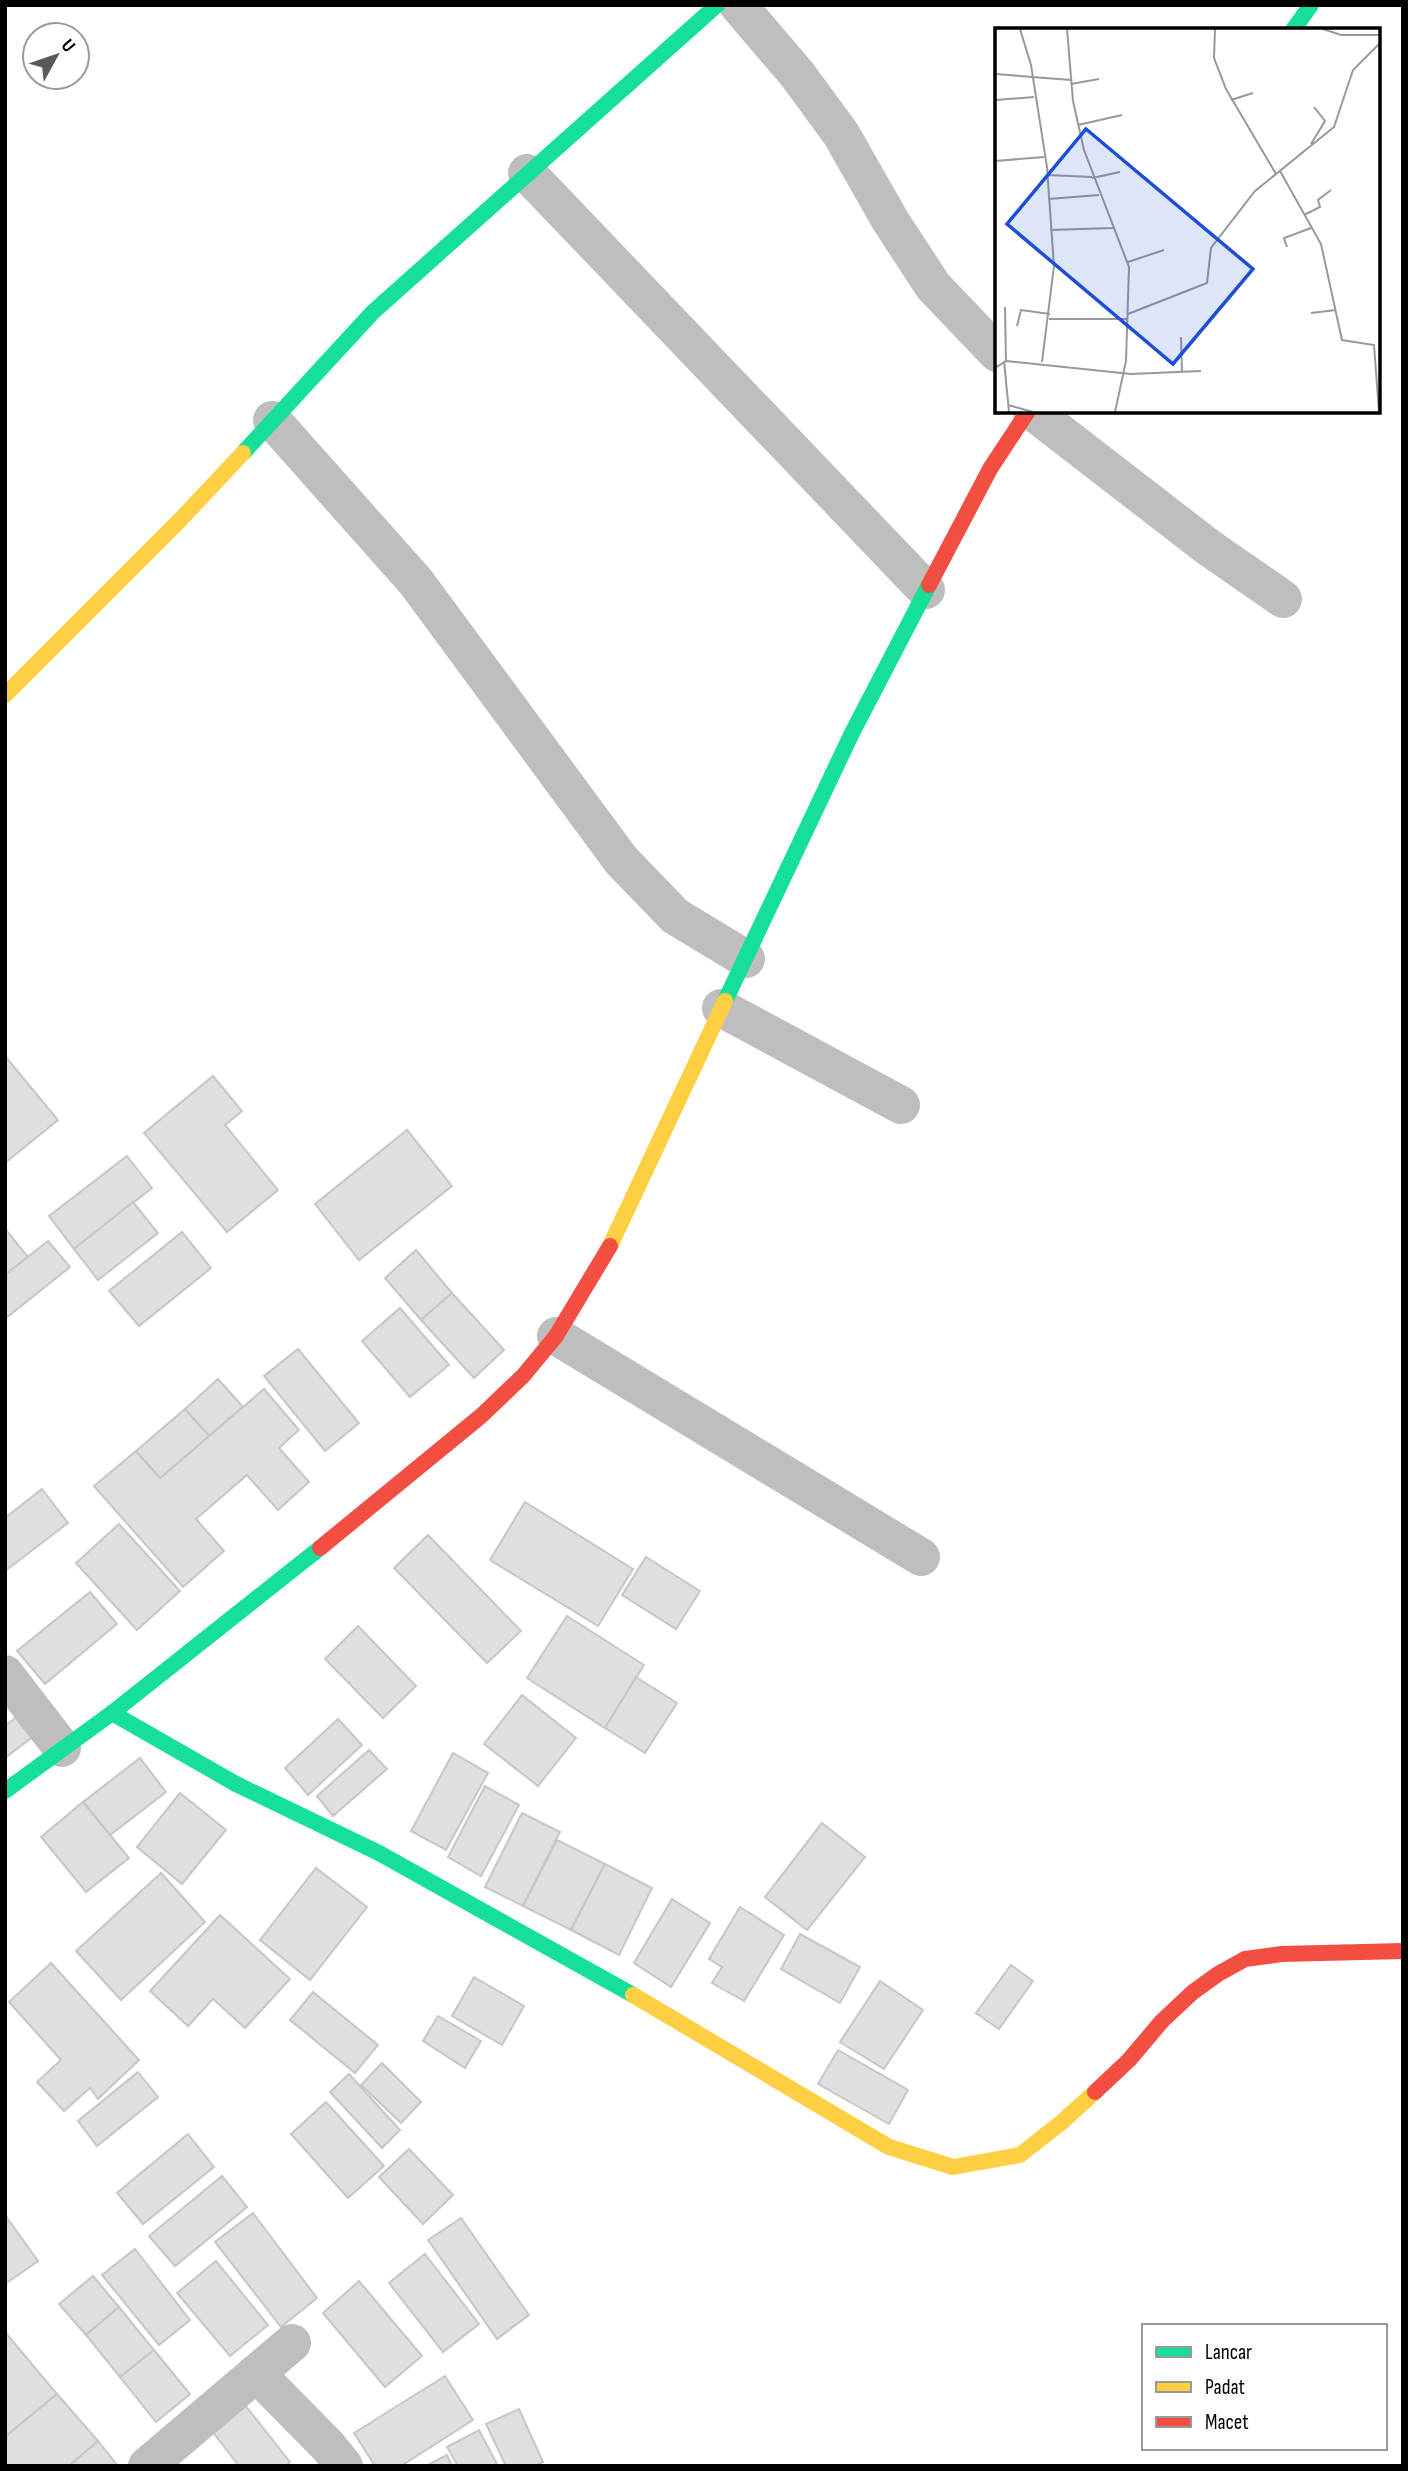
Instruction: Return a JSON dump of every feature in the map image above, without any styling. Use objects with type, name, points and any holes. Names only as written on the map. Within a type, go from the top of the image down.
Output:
[{"type":"street","points":[[5,695],[102,600],[373,312],[717,5]]},
{"type":"street","points":[[738,5],[797,74],[841,134],[890,220],[933,286],[995,351]]},
{"type":"street","points":[[1294,28],[1311,5]]},
{"type":"street","points":[[527,173],[926,590]]},
{"type":"street","points":[[5,1791],[112,1713],[381,1500],[481,1416],[523,1376],[556,1336],[604,1259],[852,733],[989,469],[1029,413]]},
{"type":"street","points":[[1033,413],[1208,547],[1283,599]]},
{"type":"street","points":[[272,420],[416,582],[621,860],[675,916],[746,959]]},
{"type":"street","points":[[721,1008],[901,1105]]},
{"type":"street","points":[[556,1336],[921,1557]]},
{"type":"street","points":[[5,1674],[62,1748]]},
{"type":"street","points":[[112,1713],[236,1784],[379,1853],[583,1966],[889,2147],[953,2167],[1020,2155],[1062,2122],[1119,2069],[1161,2021],[1193,1992],[1245,1959],[1282,1954],[1403,1951]]},
{"type":"street","points":[[147,2466],[292,2343]]},
{"type":"street","points":[[256,2373],[328,2446],[344,2466]]},
{"type":"building","points":[[5,1056],[58,1120],[5,1163]]},
{"type":"building","points":[[213,1076],[242,1111],[225,1125],[278,1190],[227,1232],[144,1133]]},
{"type":"building","points":[[407,1130],[452,1186],[359,1260],[315,1204]]},
{"type":"building","points":[[127,1156],[152,1188],[74,1249],[49,1216]]},
{"type":"building","points":[[133,1202],[158,1233],[98,1280],[74,1249]]},
{"type":"building","points":[[5,1231],[28,1257],[5,1275]]},
{"type":"building","points":[[182,1232],[211,1268],[139,1326],[109,1291]]},
{"type":"building","points":[[48,1241],[70,1267],[5,1319],[5,1275]]},
{"type":"building","points":[[416,1250],[452,1293],[421,1320],[385,1278]]},
{"type":"building","points":[[452,1293],[504,1350],[474,1378],[421,1320]]},
{"type":"building","points":[[400,1308],[449,1365],[410,1397],[362,1341]]},
{"type":"building","points":[[298,1349],[359,1423],[325,1451],[264,1376]]},
{"type":"building","points":[[218,1379],[243,1407],[209,1436],[185,1409]]},
{"type":"building","points":[[264,1389],[299,1430],[279,1448],[309,1482],[278,1510],[247,1475],[196,1519],[224,1551],[183,1587],[94,1486],[136,1451],[160,1478]]},
{"type":"building","points":[[185,1409],[209,1436],[160,1478],[136,1451]]},
{"type":"building","points":[[42,1489],[68,1523],[5,1571],[5,1518]]},
{"type":"building","points":[[525,1502],[633,1569],[598,1626],[490,1560]]},
{"type":"building","points":[[119,1524],[180,1591],[137,1630],[76,1563]]},
{"type":"building","points":[[428,1535],[521,1631],[487,1663],[394,1568]]},
{"type":"building","points":[[646,1557],[700,1591],[676,1629],[622,1595]]},
{"type":"building","points":[[90,1592],[117,1624],[45,1684],[17,1651]]},
{"type":"building","points":[[567,1616],[644,1665],[605,1728],[527,1678]]},
{"type":"building","points":[[358,1626],[416,1686],[383,1718],[325,1659]]},
{"type":"building","points":[[636,1677],[677,1703],[645,1753],[605,1728]]},
{"type":"building","points":[[522,1695],[576,1738],[538,1786],[484,1744]]},
{"type":"building","points":[[18,1716],[34,1736],[5,1758],[5,1726]]},
{"type":"building","points":[[338,1719],[362,1745],[308,1795],[285,1768]]},
{"type":"building","points":[[369,1750],[387,1769],[333,1816],[317,1796]]},
{"type":"building","points":[[453,1753],[488,1773],[446,1850],[411,1831]]},
{"type":"building","points":[[140,1758],[166,1792],[110,1835],[83,1802]]},
{"type":"building","points":[[485,1786],[519,1805],[481,1876],[448,1857]]},
{"type":"building","points":[[180,1793],[226,1830],[182,1884],[137,1847]]},
{"type":"building","points":[[83,1802],[129,1858],[86,1892],[41,1837]]},
{"type":"building","points":[[522,1813],[560,1832],[523,1906],[485,1887]]},
{"type":"building","points":[[822,1823],[865,1857],[807,1930],[765,1897]]},
{"type":"building","points":[[557,1840],[605,1864],[571,1930],[523,1906]]},
{"type":"building","points":[[605,1864],[652,1888],[619,1955],[571,1930]]},
{"type":"building","points":[[316,1868],[367,1907],[310,1980],[260,1940]]},
{"type":"building","points":[[161,1873],[205,1922],[121,2000],[76,1951]]},
{"type":"building","points":[[672,1899],[710,1923],[671,1987],[634,1963]]},
{"type":"building","points":[[740,1907],[784,1935],[744,2001],[712,1983],[722,1967],[709,1959]]},
{"type":"building","points":[[220,1915],[290,1979],[245,2028],[213,1999],[188,2026],[150,1991]]},
{"type":"building","points":[[800,1934],[860,1967],[840,2003],[781,1969]]},
{"type":"building","points":[[51,1963],[139,2060],[98,2099],[90,2088],[64,2111],[37,2082],[61,2060],[9,2002]]},
{"type":"building","points":[[1011,1965],[1033,1981],[999,2029],[976,2013]]},
{"type":"building","points":[[474,1977],[524,2006],[502,2045],[452,2016]]},
{"type":"building","points":[[880,1981],[923,2010],[884,2069],[840,2042]]},
{"type":"building","points":[[313,1992],[378,2045],[355,2073],[290,2020]]},
{"type":"building","points":[[438,2016],[481,2041],[465,2068],[423,2041]]},
{"type":"building","points":[[838,2050],[908,2090],[889,2124],[818,2084]]},
{"type":"building","points":[[382,2063],[421,2102],[401,2123],[361,2085]]},
{"type":"building","points":[[138,2072],[158,2097],[97,2146],[78,2121]]},
{"type":"building","points":[[349,2074],[400,2130],[382,2148],[330,2092]]},
{"type":"building","points":[[326,2102],[384,2166],[348,2198],[291,2134]]},
{"type":"building","points":[[188,2134],[214,2167],[143,2224],[117,2193]]},
{"type":"building","points":[[409,2149],[453,2195],[423,2224],[379,2177]]},
{"type":"building","points":[[222,2176],[247,2207],[175,2266],[149,2236]]},
{"type":"building","points":[[253,2213],[317,2298],[281,2327],[215,2242]]},
{"type":"building","points":[[5,2215],[38,2261],[5,2284]]},
{"type":"building","points":[[461,2218],[529,2315],[497,2339],[428,2240]]},
{"type":"building","points":[[135,2249],[190,2320],[159,2345],[102,2275]]},
{"type":"building","points":[[425,2254],[479,2324],[443,2352],[389,2283]]},
{"type":"building","points":[[216,2261],[268,2325],[230,2356],[177,2293]]},
{"type":"building","points":[[93,2276],[119,2307],[86,2335],[59,2304]]},
{"type":"building","points":[[359,2281],[422,2356],[385,2387],[323,2313]]},
{"type":"building","points":[[119,2307],[154,2350],[120,2377],[86,2335]]},
{"type":"building","points":[[5,2332],[57,2394],[5,2437]]},
{"type":"building","points":[[154,2350],[190,2394],[156,2422],[120,2377]]},
{"type":"building","points":[[445,2376],[473,2420],[401,2466],[375,2466],[354,2433]]},
{"type":"building","points":[[57,2394],[98,2441],[69,2466],[5,2466],[5,2437]]},
{"type":"building","points":[[245,2405],[290,2462],[285,2466],[239,2466],[212,2431]]},
{"type":"building","points":[[519,2409],[543,2462],[535,2466],[506,2466],[486,2424]]},
{"type":"building","points":[[479,2430],[498,2466],[458,2466],[447,2447]]},
{"type":"building","points":[[98,2441],[118,2466],[69,2466]]},
{"type":"building","points":[[447,2455],[452,2466],[426,2466]]},
{"type":"traffic: fast","points":[[243,453],[373,312],[717,5]]},
{"type":"traffic: fast","points":[[1294,28],[1311,5]]},
{"type":"traffic: fast","points":[[725,1001],[852,733],[929,585]]},
{"type":"traffic: fast","points":[[5,1791],[112,1713],[320,1548]]},
{"type":"traffic: fast","points":[[112,1713],[236,1784],[379,1853],[633,1995]]},
{"type":"traffic: slow","points":[[5,695],[243,453]]},
{"type":"traffic: slow","points":[[610,1246],[725,1001]]},
{"type":"traffic: slow","points":[[633,1995],[889,2147],[953,2167],[1020,2155],[1095,2092]]},
{"type":"traffic: jam","points":[[929,585],[990,469],[1027,413]]},
{"type":"traffic: jam","points":[[320,1548],[481,1416],[523,1376],[556,1336],[610,1246]]},
{"type":"traffic: jam","points":[[1095,2092],[1193,1992],[1245,1959],[1282,1954],[1403,1951]]}]
